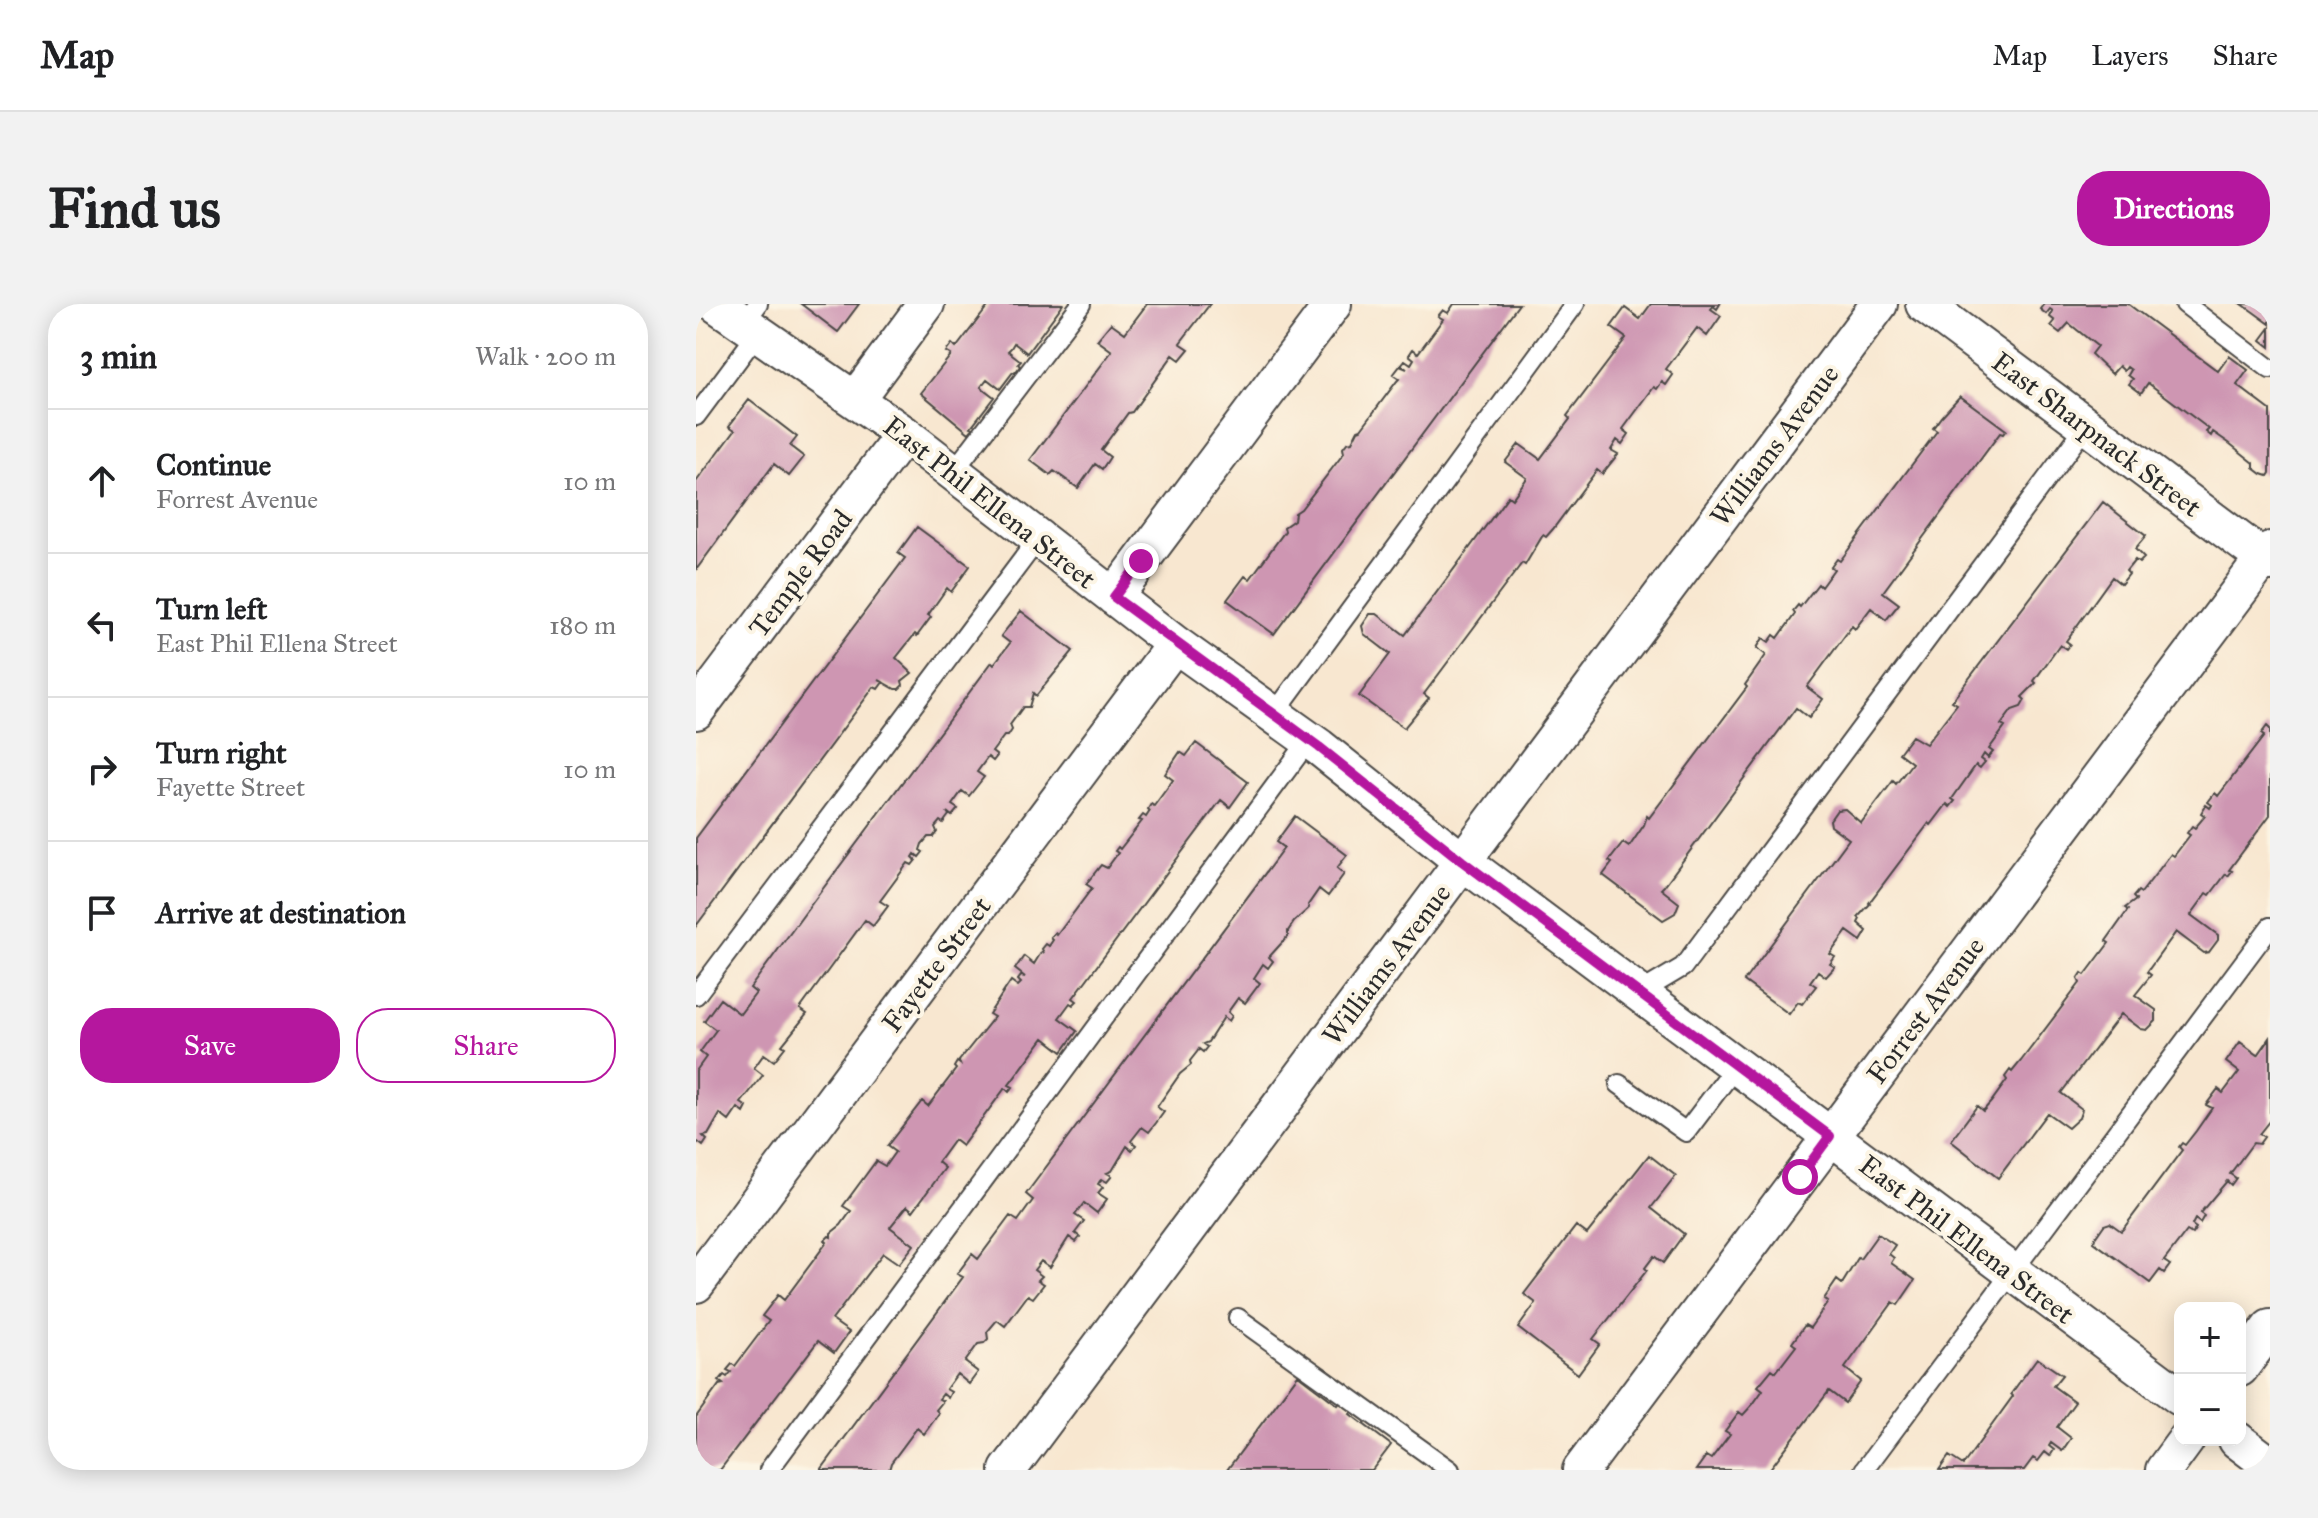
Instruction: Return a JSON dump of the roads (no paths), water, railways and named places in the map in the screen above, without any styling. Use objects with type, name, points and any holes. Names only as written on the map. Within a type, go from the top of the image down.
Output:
[{"type":"street","points":[[855,400],[926,304]]},
{"type":"street","points":[[1114,597],[1333,304]]},
{"type":"street","name":"Williams Avenue","points":[[1008,1470],[1879,304]]},
{"type":"street","name":"East Sharpnack Street","points":[[1924,304],[2268,557]]},
{"type":"street","name":"East Phil Ellena Street","points":[[744,317],[904,434],[1175,644],[1309,740],[1462,861],[2174,1393]]},
{"type":"street","name":"Temple Road","points":[[696,711],[904,434]]},
{"type":"street","name":"Forrest Avenue","points":[[1581,1470],[2268,557]]},
{"type":"street","name":"Fayette Street","points":[[696,1284],[1175,644]]},
{"type":"street","points":[[2246,1360],[2270,1328]]},
{"type":"street","points":[[2164,1470],[2182,1446]]},
{"type":"street","points":[[2245,1446],[2270,1465]]},
{"type":"lane","points":[[953,472],[1081,304]]},
{"type":"lane","points":[[1274,714],[1575,304]]},
{"type":"lane","points":[[2185,304],[2270,369]]},
{"type":"lane","points":[[696,416],[744,317]]},
{"type":"lane","points":[[1641,992],[1683,967],[2086,426]]},
{"type":"lane","points":[[696,995],[1038,539]]},
{"type":"lane","points":[[769,1470],[1309,740]]},
{"type":"lane","points":[[1864,1470],[2270,927]]},
{"type":"lane","points":[[1619,1084],[1686,1132],[1736,1066]]},
{"type":"lane","points":[[1238,1318],[1450,1470]]}]
